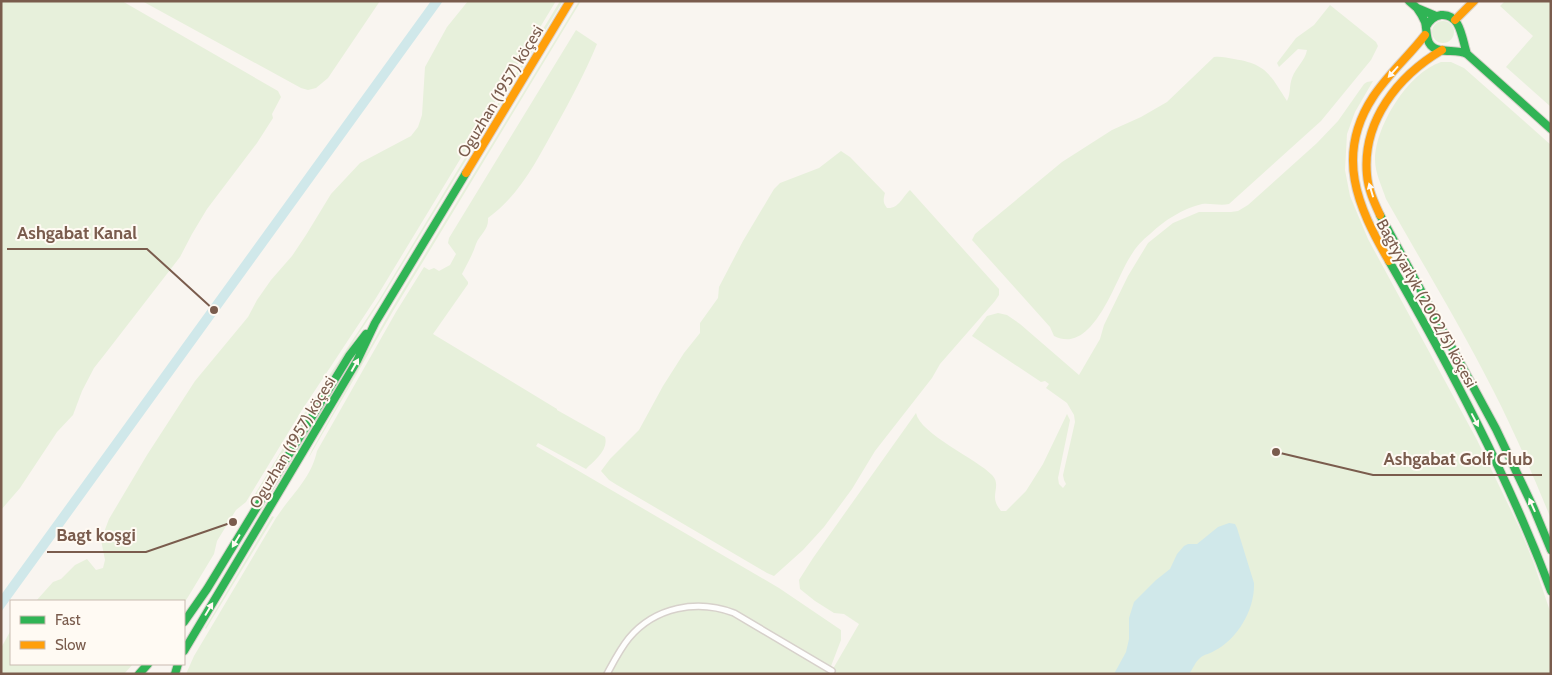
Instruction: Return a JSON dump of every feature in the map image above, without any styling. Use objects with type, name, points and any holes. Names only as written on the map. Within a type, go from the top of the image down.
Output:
[{"type":"main road","name":"Oguzhan (1957) köçesi","points":[[185,649],[357,361],[375,323],[570,1]]},
{"type":"main road","points":[[1409,1],[1417,8],[1424,19],[1425,32],[1431,46],[1446,50],[1457,50],[1467,54],[1551,129]]},
{"type":"main road","points":[[1455,20],[1474,1]]},
{"type":"main road","points":[[1417,8],[1436,16],[1448,15],[1455,20],[1467,54]]},
{"type":"main road","points":[[1425,32],[1430,21],[1436,16]]},
{"type":"main road","name":"Bagtyýarlyk (2002/5) köçesi","points":[[1425,32],[1373,97],[1362,117],[1355,134],[1352,170],[1354,185],[1362,212],[1495,458],[1517,503],[1551,591]]},
{"type":"main road","points":[[1446,50],[1458,41],[1460,33]]},
{"type":"main road","name":"Bagtyýarlyk (2002/5) köçesi","points":[[1446,50],[1423,62],[1397,86],[1377,116],[1370,132],[1366,161],[1369,182],[1376,204],[1389,233],[1496,430],[1533,507],[1551,550]]},
{"type":"main road","name":"Oguzhan (1957) köçesi","points":[[185,621],[207,588],[349,356],[375,323]]},
{"type":"street","points":[[607,674],[628,638],[648,621],[674,609],[699,606],[718,608],[734,614],[832,671]]},
{"type":"green space","points":[[1,1],[122,1],[278,91],[281,97],[272,114],[273,118],[257,143],[207,209],[180,257],[94,368],[82,391],[73,415],[57,432],[20,488],[1,510]]},
{"type":"green space","points":[[142,1],[380,1],[328,78],[316,88],[308,90],[301,88]]},
{"type":"green space","points":[[468,1],[556,1],[376,298],[302,410],[246,502],[236,510],[217,541],[214,554],[185,601],[37,600],[53,582],[61,579],[75,565],[87,559],[96,570],[103,568],[105,560],[101,540],[109,519],[147,455],[195,381],[248,317],[271,280],[292,256],[331,194],[360,163],[411,136],[418,127],[422,115],[425,67],[447,27]]},
{"type":"green space","points":[[560,1],[563,1],[380,301],[307,413],[254,500],[252,499],[305,412],[379,300]]},
{"type":"green space","points":[[579,1],[581,1],[393,311],[308,459],[391,310]]},
{"type":"green space","points":[[1505,1],[1551,1],[1551,107],[1506,67],[1533,36],[1500,6]]},
{"type":"green space","points":[[1330,5],[1376,42],[1378,46],[1371,60],[1321,121],[1229,204],[1202,204],[1195,206],[1161,224],[1134,250],[1101,313],[1091,326],[1080,335],[1068,339],[1054,336],[1050,327],[972,240],[975,234],[1062,162],[1112,130],[1141,117],[1167,102],[1214,57],[1245,61],[1261,68],[1271,78],[1287,101],[1292,78],[1307,50],[1298,49],[1279,67],[1277,63],[1296,38],[1314,25]]},
{"type":"green space","points":[[1443,21],[1451,24],[1454,32],[1451,40],[1443,43],[1435,40],[1432,32],[1435,24]]},
{"type":"green space","points":[[576,30],[597,44],[588,65],[562,116],[527,176],[509,199],[488,218],[486,229],[462,274],[468,284],[433,334],[605,437],[606,442],[603,451],[586,469],[538,443],[536,446],[779,588],[841,630],[841,640],[828,674],[186,674],[194,656],[276,518],[310,470],[317,451],[396,312],[424,267],[429,270],[434,268],[439,271],[450,265],[456,254],[448,243],[449,238]]},
{"type":"green space","points":[[1441,62],[1451,62],[1464,68],[1551,145],[1551,519],[1501,406],[1386,199],[1376,170],[1375,159],[1381,131],[1396,102],[1417,77]]},
{"type":"green space","points":[[1373,81],[1355,112],[1347,134],[1345,170],[1350,196],[1368,239],[1477,440],[1520,529],[1551,614],[1551,674],[830,674],[859,624],[844,614],[834,613],[815,601],[800,589],[799,580],[916,413],[927,429],[938,438],[992,475],[996,483],[996,501],[1001,511],[1006,511],[1026,491],[1043,464],[1067,414],[1070,420],[1058,478],[1059,484],[1063,488],[1066,484],[1063,475],[1075,422],[1074,415],[1067,403],[1046,388],[1049,384],[1045,381],[1041,382],[972,336],[987,316],[998,313],[1007,315],[1079,375],[1100,339],[1104,325],[1128,276],[1148,243],[1173,223],[1199,212],[1238,211],[1248,205],[1317,143],[1338,121],[1364,84]]},
{"type":"green space","points":[[841,151],[850,157],[885,193],[884,201],[887,208],[895,207],[910,190],[999,289],[999,295],[940,364],[932,378],[875,451],[852,489],[824,527],[803,550],[774,576],[617,485],[609,480],[601,471],[610,459],[639,430],[663,386],[684,353],[700,333],[700,323],[718,298],[719,287],[743,241],[774,189],[780,183],[819,168]]},
{"type":"green space","points":[[272,516],[274,517],[206,629],[205,628]]},
{"type":"green space","points":[[10,632],[10,665],[132,665],[124,674],[1,674],[1,648]]},
{"type":"water","points":[[431,1],[443,1],[1,612],[1,595]]},
{"type":"water","points":[[1229,523],[1235,524],[1237,528],[1254,583],[1252,603],[1248,613],[1231,639],[1223,646],[1200,658],[1189,674],[1114,674],[1126,652],[1129,639],[1129,618],[1134,602],[1170,569],[1177,554],[1184,546],[1197,544],[1218,527]]},
{"type":"traffic: fast","points":[[1409,1],[1417,8]]},
{"type":"traffic: fast","points":[[1436,16],[1417,8],[1425,22],[1431,46],[1440,50],[1467,54],[1551,129]]},
{"type":"traffic: fast","points":[[1426,27],[1436,16],[1441,15],[1453,18],[1460,28],[1467,54]]},
{"type":"traffic: fast","points":[[185,649],[357,361],[375,323],[466,173]]},
{"type":"traffic: fast","points":[[1380,215],[1496,429],[1551,550]]},
{"type":"traffic: fast","points":[[1389,261],[1477,423],[1516,506],[1551,591]]},
{"type":"traffic: fast","points":[[185,621],[207,589],[349,356],[366,334]]},
{"type":"traffic: fast","points":[[139,674],[147,665]]},
{"type":"traffic: fast","points":[[175,674],[178,665]]},
{"type":"traffic: slow","points":[[466,173],[570,1]]},
{"type":"traffic: slow","points":[[1455,20],[1474,1]]},
{"type":"traffic: slow","points":[[1389,261],[1360,200],[1353,160],[1355,139],[1361,118],[1373,97],[1425,35]]},
{"type":"traffic: slow","points":[[1380,215],[1370,190],[1367,175],[1367,155],[1370,136],[1386,102],[1398,87],[1411,73],[1442,50]]},
{"type":"place","name":"Ashgabat Kanal","points":[[214,310]]},
{"type":"place","name":"Ashgabat Golf Club","points":[[1276,452]]},
{"type":"place","name":"Bagt koşgi","points":[[233,522]]}]
